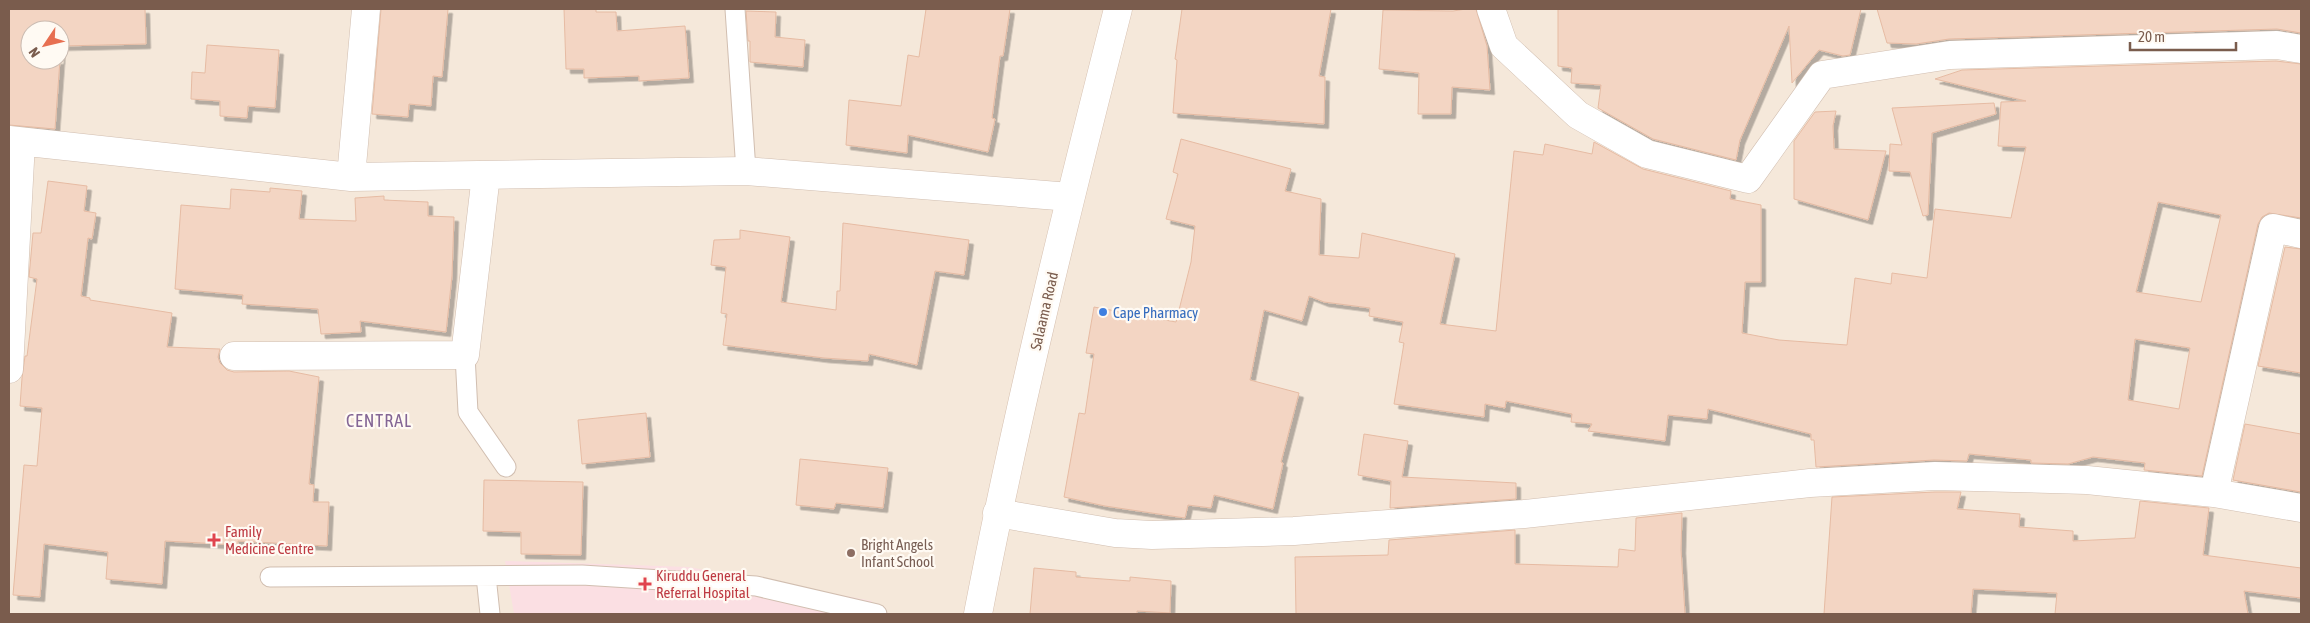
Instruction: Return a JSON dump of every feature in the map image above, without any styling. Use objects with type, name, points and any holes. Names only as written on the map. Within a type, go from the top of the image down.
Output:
[{"type":"street","points":[[351,177],[366,9]]},
{"type":"street","name":"Salaama Road","points":[[978,614],[997,513],[1070,197],[1118,9]]},
{"type":"street","points":[[1491,9],[1504,46],[1578,115],[1647,154],[1748,179],[1822,75],[1950,55],[2277,46],[2301,49]]},
{"type":"street","points":[[9,369],[15,141],[351,177],[746,171],[1070,197]]},
{"type":"street","points":[[234,356],[464,355],[486,175]]},
{"type":"street","points":[[2214,493],[2273,228],[2301,234]]},
{"type":"street","points":[[997,513],[1114,533],[1152,535],[1294,531],[1515,514],[1801,484],[1896,477],[1974,476],[2087,480],[2214,493],[2301,508]]},
{"type":"lane","points":[[735,9],[746,171]]},
{"type":"lane","points":[[464,355],[468,412],[506,467]]},
{"type":"lane","points":[[270,578],[582,575],[756,586],[850,611],[877,614]]},
{"type":"lane","points":[[486,576],[490,614]]},
{"type":"shaded area","points":[[9,9],[2301,9],[2301,614],[9,614]]},
{"type":"shaded area","name":"Kiruddu General Referral Hospital","points":[[505,561],[689,567],[872,601],[870,614],[514,614]]},
{"type":"building","points":[[9,9],[145,9],[146,44],[70,46],[70,20],[20,20],[20,70],[59,70],[55,129],[9,125]]},
{"type":"building","points":[[381,9],[448,9],[442,77],[433,76],[431,106],[409,104],[408,117],[372,114]]},
{"type":"building","points":[[564,9],[596,9],[596,12],[616,12],[617,31],[685,26],[689,78],[639,81],[639,76],[584,78],[584,69],[566,69]]},
{"type":"building","points":[[926,9],[1010,9],[1003,56],[1000,56],[992,118],[995,119],[988,152],[908,135],[907,153],[846,145],[849,100],[901,106],[908,55],[919,57]]},
{"type":"building","points":[[1182,9],[1331,9],[1319,76],[1325,77],[1324,124],[1173,113],[1177,60],[1175,59]]},
{"type":"building","points":[[1476,9],[1487,46],[1490,90],[1452,87],[1451,114],[1418,114],[1419,73],[1379,69],[1383,10],[1453,11]]},
{"type":"building","points":[[1558,9],[1861,9],[1850,55],[1843,56],[1819,50],[1792,83],[1789,26],[1740,140],[1736,160],[1653,139],[1598,108],[1601,85],[1571,83],[1572,68],[1558,66]]},
{"type":"building","points":[[1877,9],[2301,9],[2301,33],[2277,29],[1949,39],[1916,44],[1887,43]]},
{"type":"building","points":[[746,11],[776,12],[775,37],[805,40],[803,67],[750,62],[750,41],[748,41]]},
{"type":"building","points":[[207,45],[279,50],[275,108],[248,106],[247,118],[220,116],[220,101],[191,99],[192,72],[205,73]]},
{"type":"building","points":[[2276,61],[2301,64],[2301,218],[2269,213],[2262,217],[2258,224],[2202,476],[2144,470],[2145,463],[2093,457],[2068,464],[2031,463],[2031,460],[1969,454],[1967,461],[1934,460],[1816,467],[1814,440],[1811,440],[1811,434],[1708,409],[1707,419],[1668,415],[1665,441],[1588,431],[1592,424],[1571,422],[1572,414],[1506,401],[1505,408],[1485,404],[1484,417],[1394,404],[1404,343],[1399,342],[1403,322],[1369,316],[1370,308],[1324,302],[1309,296],[1302,321],[1264,310],[1250,380],[1299,393],[1281,462],[1283,463],[1273,509],[1214,495],[1211,508],[1188,505],[1185,518],[1105,506],[1064,497],[1079,413],[1085,414],[1094,354],[1086,353],[1094,307],[1176,322],[1191,262],[1195,226],[1166,219],[1178,174],[1173,172],[1181,139],[1291,169],[1285,191],[1321,199],[1319,255],[1359,258],[1362,233],[1455,254],[1440,324],[1496,331],[1514,151],[1543,155],[1545,144],[1592,154],[1594,142],[1643,169],[1731,191],[1730,199],[1761,205],[1761,282],[1745,282],[1742,333],[1779,340],[1847,345],[1855,278],[1891,284],[1892,273],[1927,278],[1935,209],[2011,218],[2026,147],[1998,146],[2001,102],[2026,101],[1935,79],[1962,70]],"holes":[[[2158,202],[2221,215],[2201,302],[2136,292]],[[2135,339],[2190,348],[2179,409],[2128,400]]]},
{"type":"building","points":[[1994,103],[1996,114],[1932,133],[1928,215],[1923,216],[1910,172],[1889,171],[1890,144],[1902,145],[1892,108]]},
{"type":"building","points":[[1836,111],[1833,126],[1834,149],[1886,151],[1868,220],[1794,199],[1794,141],[1815,112]]},
{"type":"building","points":[[48,181],[87,186],[84,211],[96,213],[92,239],[88,238],[81,296],[90,298],[90,300],[172,313],[167,347],[220,349],[218,357],[220,363],[227,370],[234,372],[289,371],[319,377],[309,484],[314,485],[313,502],[329,502],[327,546],[238,541],[238,545],[165,541],[162,584],[106,579],[108,552],[44,544],[40,597],[13,595],[24,465],[37,466],[42,408],[20,406],[22,378],[25,356],[27,356],[37,279],[29,277],[33,233],[41,233]]},
{"type":"building","points":[[270,188],[302,191],[299,219],[356,221],[355,198],[384,196],[384,200],[428,202],[428,216],[454,217],[452,276],[446,332],[360,321],[361,332],[321,334],[318,309],[242,304],[243,295],[175,289],[181,205],[230,209],[231,189],[270,192]]},
{"type":"building","points":[[843,223],[969,240],[964,275],[935,271],[917,365],[869,354],[868,361],[824,358],[723,345],[727,314],[721,313],[726,267],[711,265],[714,240],[740,239],[740,230],[790,237],[781,302],[836,310],[837,291],[840,291]]},
{"type":"building","points":[[2285,247],[2301,249],[2301,373],[2258,366]]},
{"type":"building","points":[[646,413],[650,457],[582,464],[578,420]]},
{"type":"building","points":[[2245,424],[2301,434],[2301,492],[2233,480]]},
{"type":"building","points":[[1364,434],[1408,441],[1402,477],[1516,483],[1516,499],[1390,508],[1391,481],[1358,475]]},
{"type":"building","points":[[800,459],[888,468],[883,508],[836,503],[834,509],[796,505]]},
{"type":"building","points":[[484,480],[583,482],[581,555],[521,554],[521,532],[483,531]]},
{"type":"building","points":[[1961,492],[1957,509],[2020,514],[2019,527],[2073,531],[2073,541],[2135,538],[2140,501],[2209,508],[2203,555],[2301,568],[2301,598],[2244,591],[2248,614],[2055,614],[2057,593],[1973,589],[1971,614],[1824,614],[1832,497]]},
{"type":"building","points":[[1682,513],[1681,549],[1685,614],[1296,614],[1295,557],[1388,555],[1389,540],[1515,530],[1515,564],[1618,567],[1619,549],[1635,551],[1636,518]]},
{"type":"building","points":[[1034,568],[1076,572],[1076,577],[1130,581],[1130,577],[1171,581],[1170,613],[1137,611],[1137,614],[1030,614]]},
{"type":"place","name":"Cape Pharmacy","points":[[1103,312]]},
{"type":"place","name":"Family Medicine Centre","points":[[214,540]]},
{"type":"place","name":"Bright Angels Infant School","points":[[851,553]]},
{"type":"place","name":"Kiruddu General Referral Hospital","points":[[645,584]]},
{"type":"district","name":"CENTRAL","points":[[379,420]]}]
